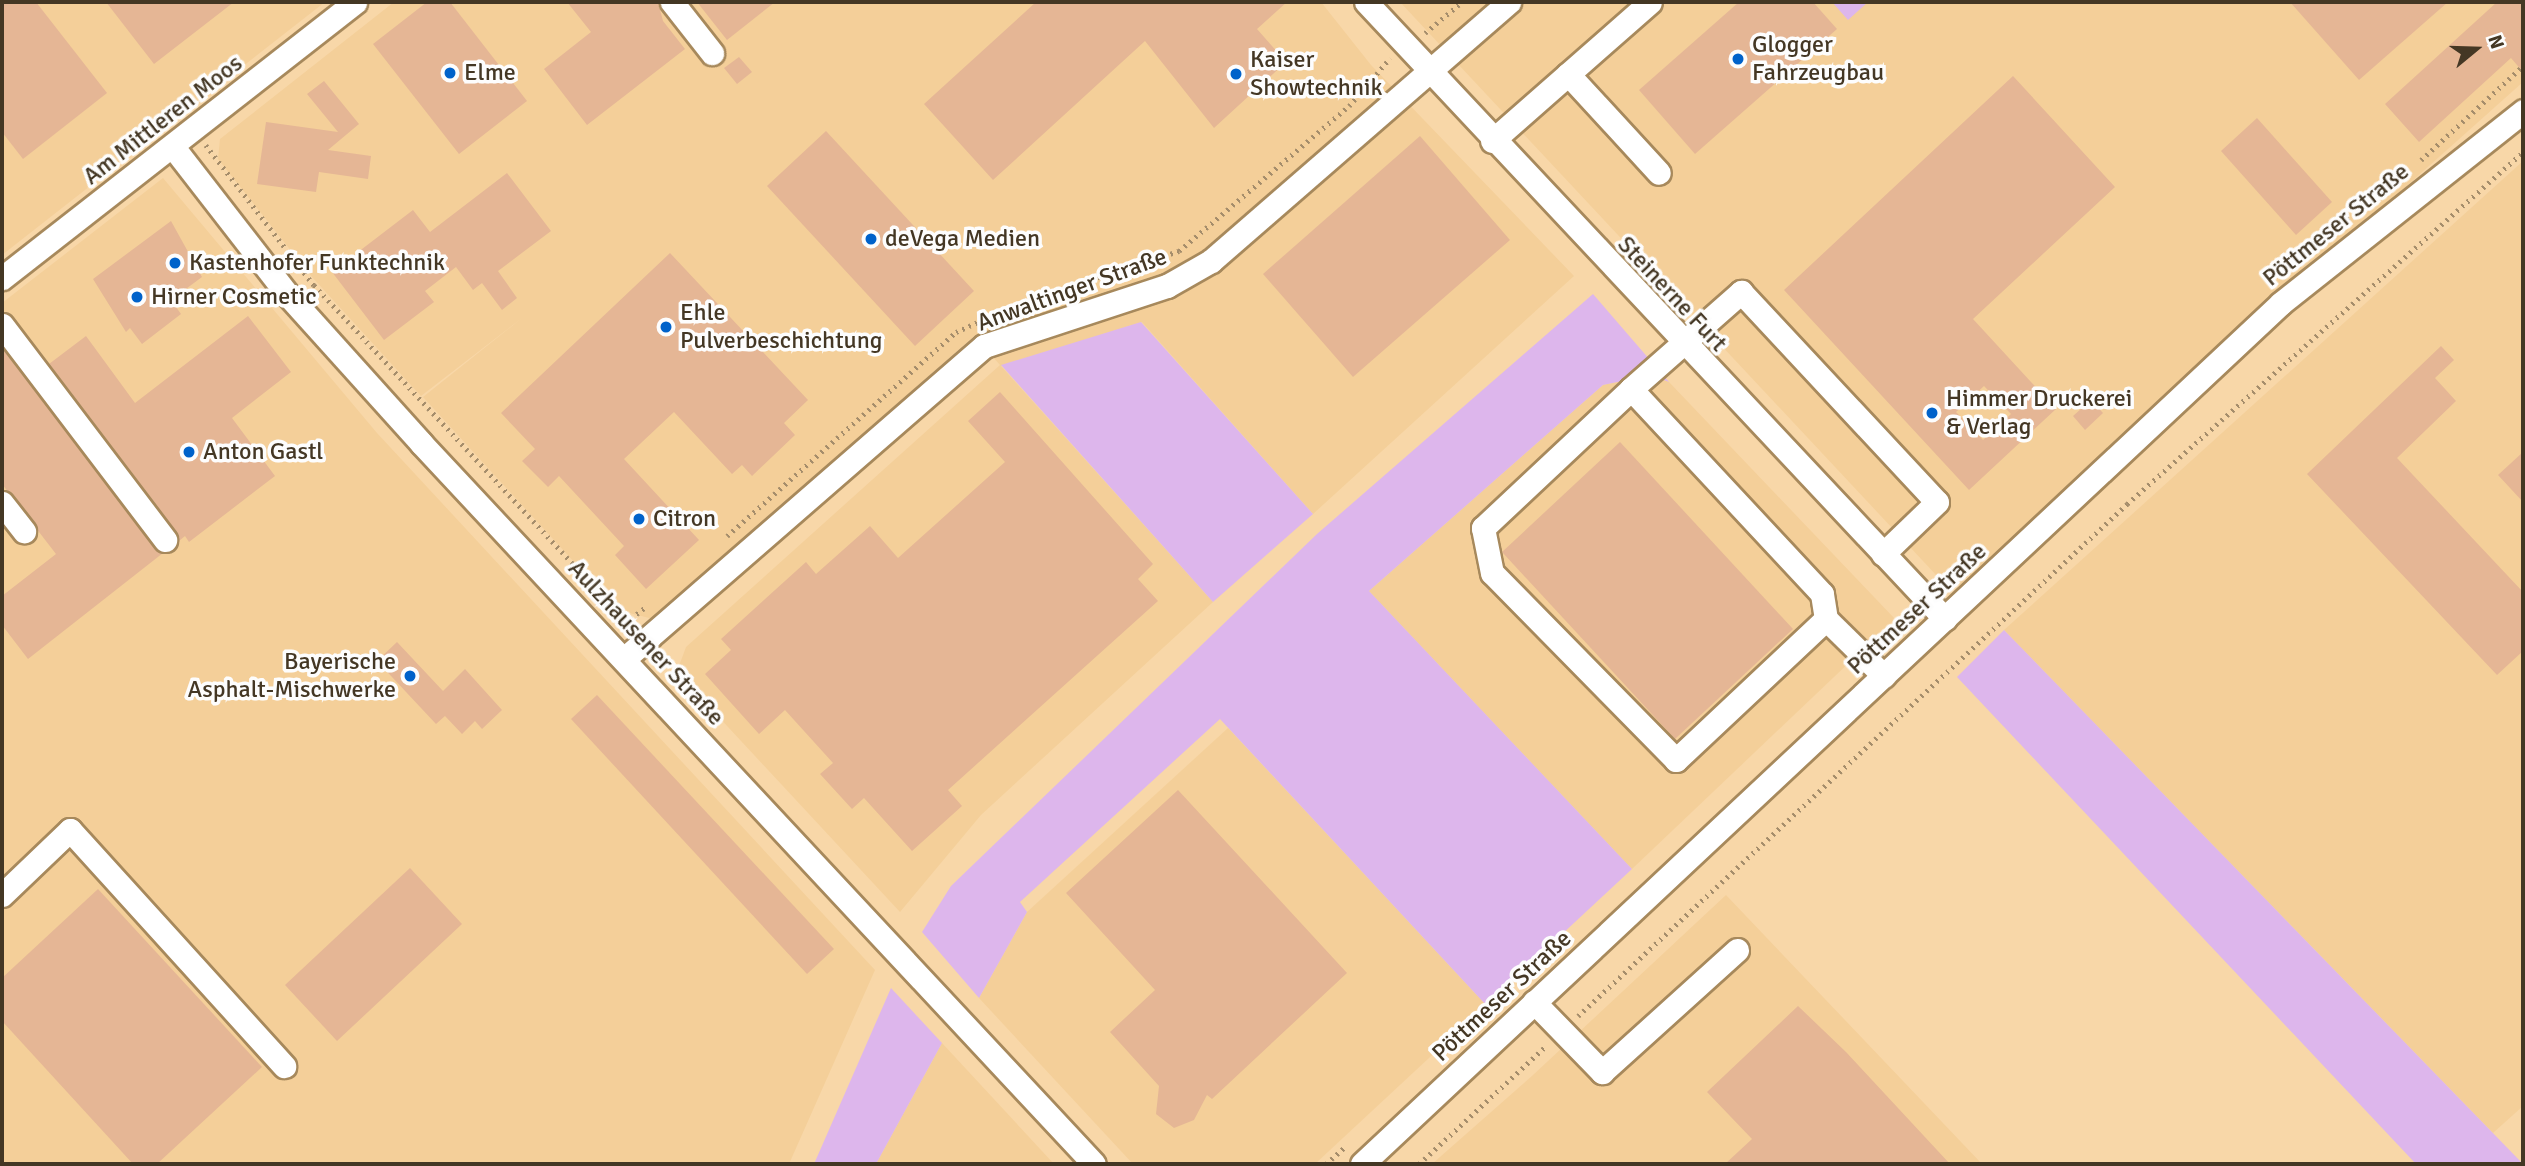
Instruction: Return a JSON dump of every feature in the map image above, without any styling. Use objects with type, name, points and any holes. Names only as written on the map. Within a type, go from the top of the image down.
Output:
[{"type":"street","name":"Am Mittleren Moos","points":[[2,278],[173,147],[355,2]]},
{"type":"street","points":[[672,2],[712,52]]},
{"type":"street","name":"Steinerne Furt","points":[[1366,2],[1492,141],[1945,619]]},
{"type":"street","name":"Anwaltinger Straße","points":[[625,659],[984,346],[1167,286],[1211,261],[1508,2]]},
{"type":"street","points":[[1492,141],[1650,2]]},
{"type":"street","points":[[1568,74],[1659,173]]},
{"type":"street","name":"Pöttmeser Straße","points":[[1362,1164],[2281,303],[2523,111]]},
{"type":"street","name":"Aulzhausener Straße","points":[[173,147],[287,294],[1094,1164]]},
{"type":"street","points":[[1826,619],[1676,760],[1492,573],[1483,528],[1681,342],[1741,292],[1937,502],[1883,554]]},
{"type":"street","points":[[2,325],[165,540]]},
{"type":"street","points":[[1631,390],[1822,594],[1826,619],[1884,676]]},
{"type":"street","points":[[2,503],[24,531]]},
{"type":"street","points":[[2,895],[69,830],[284,1066]]},
{"type":"street","points":[[1534,1002],[1602,1072],[1737,950]]},
{"type":"path","points":[[194,130],[314,285],[609,602],[630,617]]},
{"type":"path","points":[[1419,1164],[2127,504],[2523,152]]},
{"type":"shaded area","points":[[2,2],[325,2],[2,255]]},
{"type":"shaded area","points":[[394,2],[1321,2],[1371,65],[1574,276],[1313,514],[1142,322],[1001,366],[1213,602],[981,815],[900,912],[689,685],[679,666],[686,647],[1000,365],[974,336],[653,619],[618,610],[423,397],[522,318],[421,396],[312,277],[218,159],[220,139]]},
{"type":"shaded area","points":[[1400,2],[2523,2],[2523,82],[1952,592]]},
{"type":"shaded area","points":[[1832,2],[1868,2],[1848,20]]},
{"type":"shaded area","points":[[2523,161],[2523,1106],[2493,1133],[2004,630]]},
{"type":"shaded area","points":[[163,178],[377,433],[875,970],[789,1164],[2,1164],[2,303]]},
{"type":"shaded area","points":[[1593,294],[1669,382],[1651,375],[1603,385],[1369,591],[1632,869],[1486,1005],[1220,719],[1020,902],[1027,912],[979,998],[922,932],[951,886],[1317,534]]},
{"type":"shaded area","points":[[1141,322],[1313,514],[1213,602],[1001,365]]},
{"type":"shaded area","points":[[1651,375],[1669,382],[1895,619],[1632,869],[1369,591],[1603,385]]},
{"type":"shaded area","points":[[2004,630],[2523,1164],[2416,1164],[1957,677]]},
{"type":"shaded area","points":[[1228,728],[1486,1005],[1315,1164],[1133,1164],[979,998],[1027,912]]},
{"type":"shaded area","points":[[1726,895],[1982,1164],[1432,1164],[1533,1075]]},
{"type":"shaded area","points":[[891,988],[942,1043],[876,1164],[814,1164]]},
{"type":"shaded area","points":[[942,1043],[1054,1164],[876,1164]]},
{"type":"building","points":[[2,2],[36,2],[107,93],[23,159],[2,132]]},
{"type":"building","points":[[106,2],[234,2],[154,64]]},
{"type":"building","name":"Elme","points":[[427,2],[450,2],[527,101],[459,154],[373,44]]},
{"type":"building","points":[[567,2],[658,2],[663,21],[685,49],[587,125],[544,69],[591,32]]},
{"type":"building","points":[[697,2],[775,2],[727,40]]},
{"type":"building","points":[[1036,2],[1287,2],[1257,29],[1286,62],[1214,128],[1145,41],[993,180],[924,104]]},
{"type":"building","name":"Glogger Fahrzeugbau","points":[[1739,2],[1813,2],[1837,29],[1695,154],[1639,90]]},
{"type":"building","points":[[2290,2],[2448,2],[2359,80]]},
{"type":"building","points":[[2497,2],[2523,2],[2523,72],[2511,58],[2419,142],[2385,104]]},
{"type":"building","points":[[739,57],[752,72],[737,84],[724,68]]},
{"type":"building","points":[[2013,76],[2115,187],[1973,319],[2056,409],[1969,490],[1784,290]],"holes":[[[1984,386],[2011,414],[1983,440],[1956,412]]]},
{"type":"building","points":[[324,81],[359,124],[328,150],[371,156],[368,179],[319,172],[316,192],[257,184],[266,122],[338,132],[307,94]]},
{"type":"building","points":[[2257,118],[2332,202],[2296,235],[2221,151]]},
{"type":"building","name":"deVega Medien","points":[[826,131],[974,291],[915,346],[767,186]]},
{"type":"building","points":[[1420,136],[1510,240],[1353,377],[1263,274]]},
{"type":"building","points":[[507,173],[551,231],[498,271],[517,298],[502,310],[482,283],[473,290],[456,267],[425,291],[434,302],[384,340],[332,272],[413,210],[430,232]]},
{"type":"building","name":"Hirner Cosmetic","points":[[171,221],[202,277],[171,300],[181,314],[142,344],[130,328],[126,332],[93,279]]},
{"type":"building","name":"Ehle Pulverbeschichtung","points":[[670,253],[808,400],[784,423],[795,435],[752,476],[742,465],[732,474],[674,412],[624,459],[699,540],[646,589],[615,555],[624,546],[559,476],[548,487],[522,461],[535,449],[501,413]]},
{"type":"building","name":"Anton Gastl","points":[[248,316],[291,372],[232,418],[275,476],[189,542],[185,536],[179,541],[49,364],[86,336],[135,403]]},
{"type":"building","points":[[2441,346],[2454,360],[2435,378],[2456,401],[2397,458],[2523,592],[2523,651],[2497,675],[2307,474]]},
{"type":"building","points":[[2,348],[163,553],[28,659],[2,625],[2,596],[56,554],[2,484]]},
{"type":"building","points":[[1000,392],[1153,564],[1138,579],[1158,601],[948,790],[962,806],[912,851],[864,798],[852,809],[820,774],[833,763],[785,710],[759,734],[705,674],[731,650],[721,639],[806,562],[816,574],[870,526],[898,558],[1005,462],[968,421]]},
{"type":"building","points":[[2091,400],[2103,413],[2085,430],[2073,416]]},
{"type":"building","points":[[1620,442],[1793,629],[1675,739],[1502,552]]},
{"type":"building","points":[[2523,452],[2523,502],[2498,475]]},
{"type":"building","points":[[397,642],[443,691],[465,669],[502,710],[482,729],[475,721],[462,734],[445,716],[436,724],[377,661]]},
{"type":"building","points":[[597,695],[834,949],[807,974],[571,719]]},
{"type":"building","points":[[1178,790],[1347,973],[1212,1099],[1207,1095],[1194,1120],[1174,1128],[1156,1114],[1159,1086],[1110,1032],[1155,990],[1066,893]]},
{"type":"building","points":[[410,868],[462,924],[337,1041],[285,985]]},
{"type":"building","points":[[98,889],[262,1067],[157,1164],[133,1164],[2,1021],[2,978]]},
{"type":"building","points":[[1798,1006],[1846,1052],[1950,1164],[1725,1164],[1752,1139],[1707,1092]]},
{"type":"place","name":"Glogger Fahrzeugbau","points":[[1738,59]]},
{"type":"place","name":"Elme","points":[[450,73]]},
{"type":"place","name":"Kaiser Showtechnik","points":[[1236,74]]},
{"type":"place","name":"deVega Medien","points":[[871,239]]},
{"type":"place","name":"Kastenhofer Funktechnik","points":[[175,263]]},
{"type":"place","name":"Hirner Cosmetic","points":[[137,297]]},
{"type":"place","name":"Ehle Pulverbeschichtung","points":[[666,327]]},
{"type":"place","name":"Himmer Druckerei & Verlag","points":[[1932,413]]},
{"type":"place","name":"Anton Gastl","points":[[189,452]]},
{"type":"place","name":"Citron","points":[[639,519]]},
{"type":"place","name":"Bayerische Asphalt-Mischwerke","points":[[410,676]]}]
